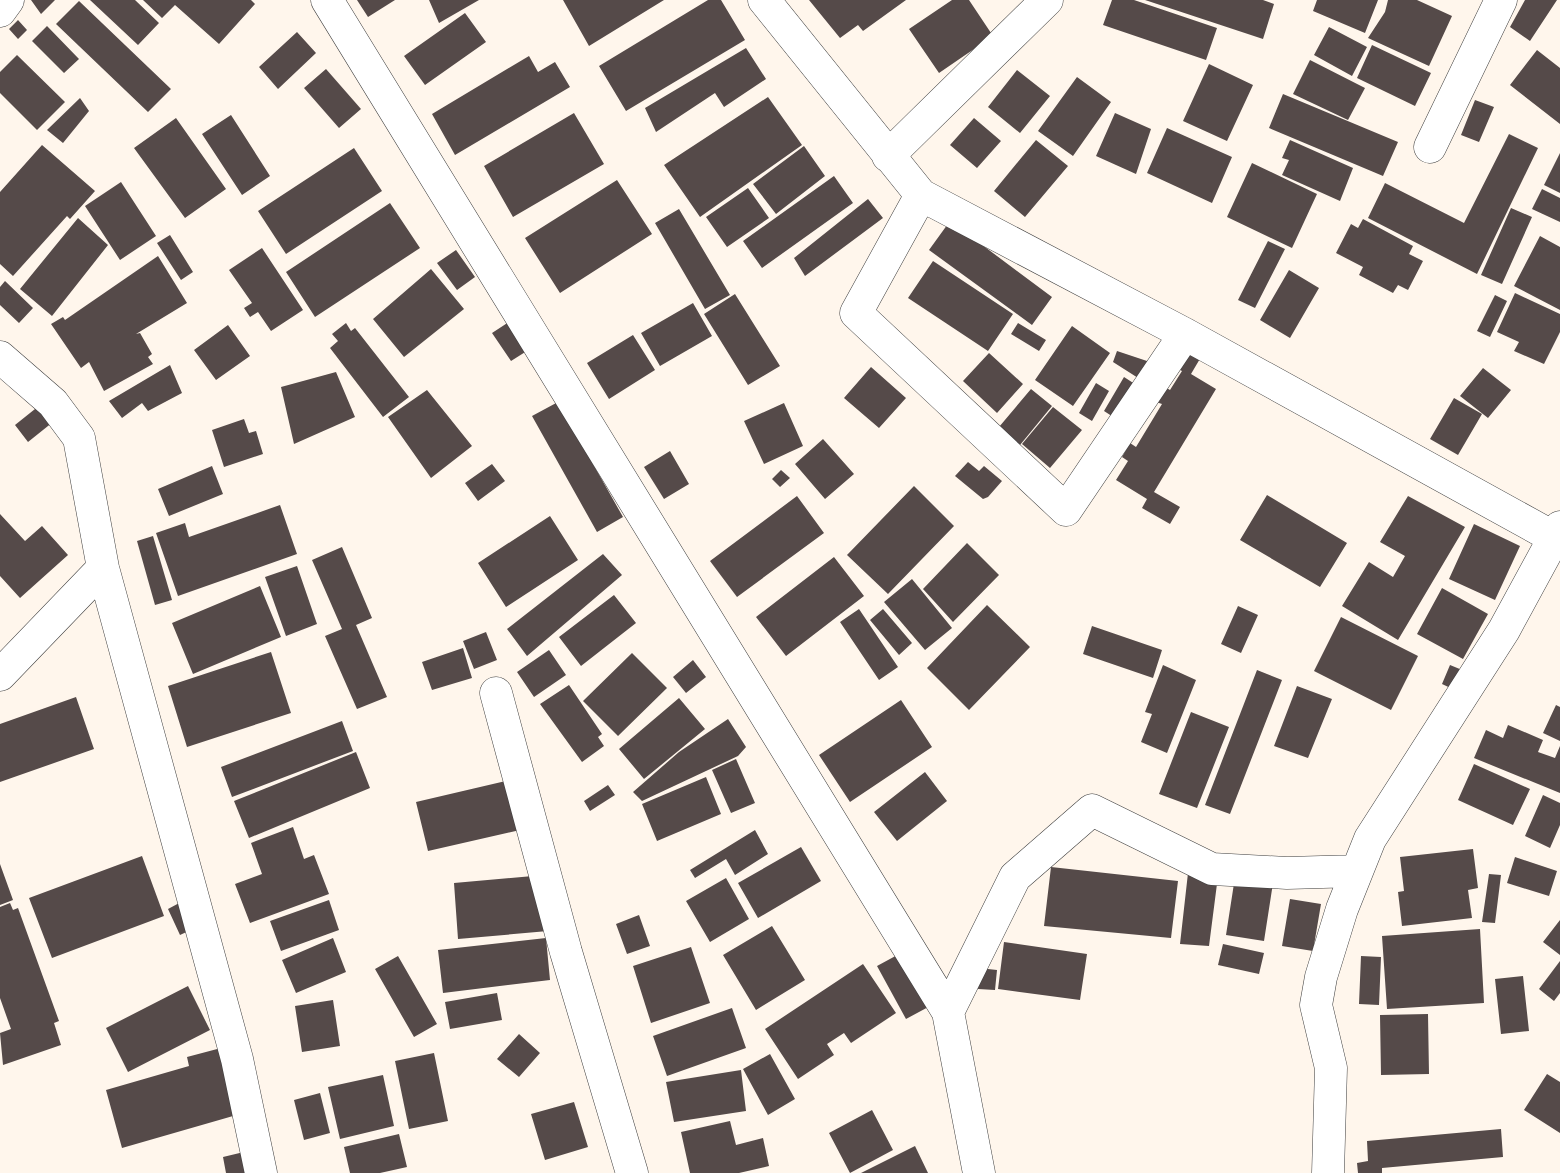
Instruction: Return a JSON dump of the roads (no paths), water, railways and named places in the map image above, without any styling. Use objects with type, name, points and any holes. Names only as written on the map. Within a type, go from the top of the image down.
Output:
[{"type":"street","points":[[0,10],[8,0]]},
{"type":"street","points":[[327,0],[948,1012],[979,1173]]},
{"type":"street","points":[[764,0],[921,195],[1558,532],[1504,631],[1370,839],[1331,943],[1316,1005],[1331,1068],[1328,1173]]},
{"type":"street","points":[[888,156],[1047,0]]},
{"type":"street","points":[[1430,147],[1501,0]]},
{"type":"street","points":[[921,195],[856,313],[1066,510],[1185,334]]},
{"type":"street","points":[[0,357],[52,403],[79,438],[103,568],[237,1059],[261,1173]]},
{"type":"street","points":[[0,675],[103,568]]},
{"type":"street","points":[[496,693],[566,952],[632,1173]]},
{"type":"street","points":[[948,1012],[1015,877],[1092,810],[1212,869],[1287,873],[1357,871]]}]
